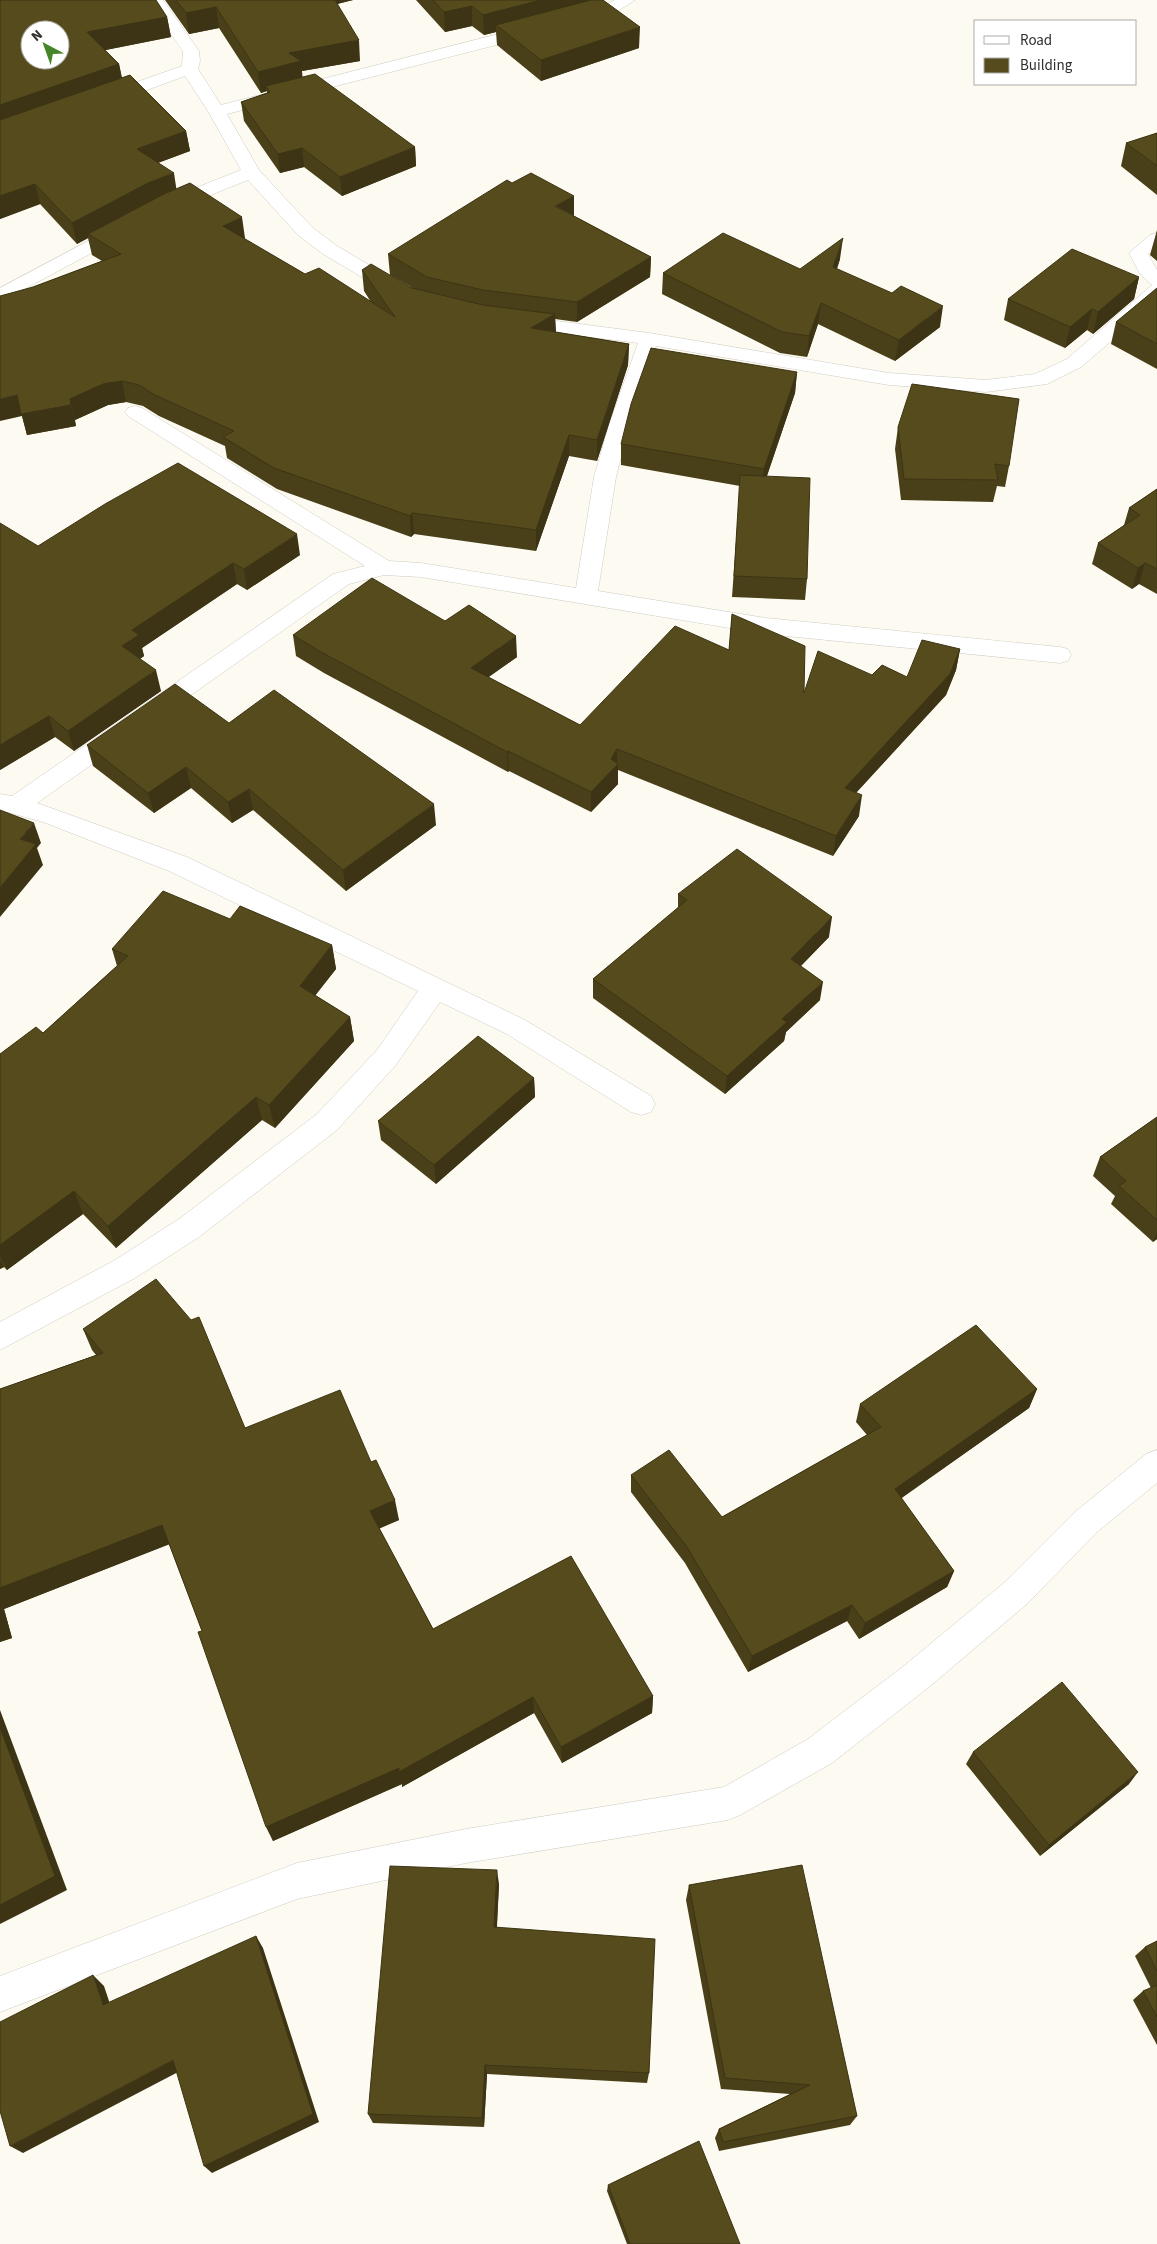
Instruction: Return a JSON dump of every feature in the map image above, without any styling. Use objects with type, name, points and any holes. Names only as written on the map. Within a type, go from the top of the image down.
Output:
[{"type":"street","points":[[93,103],[189,69],[192,61],[191,51],[155,0]]},
{"type":"street","points":[[564,22],[610,9],[627,0]]},
{"type":"street","points":[[217,111],[545,27]]},
{"type":"street","points":[[189,69],[217,111],[251,172],[305,231],[330,250],[413,298]]},
{"type":"street","points":[[0,296],[147,216],[251,172]]},
{"type":"street","points":[[1157,239],[1138,253],[1147,270],[1157,281]]},
{"type":"street","points":[[502,320],[649,339],[889,380],[986,386],[1040,380],[1074,364],[1147,302],[1157,290]]},
{"type":"street","points":[[586,597],[605,477],[618,425],[649,339]]},
{"type":"street","points":[[135,412],[384,568]]},
{"type":"street","points":[[7,803],[340,579],[384,568],[421,570],[766,626],[1060,655]]},
{"type":"street","points":[[7,803],[51,816],[178,864],[516,1027],[641,1104]]},
{"type":"street","points":[[0,1337],[124,1269],[190,1228],[327,1122],[386,1058],[435,988]]},
{"type":"street","points":[[0,1994],[297,1881],[466,1846],[728,1803],[820,1751],[917,1676],[1016,1593],[1086,1522],[1157,1464]]},
{"type":"building","points":[[0,0],[156,0],[167,17],[87,32],[119,64],[0,105]]},
{"type":"building","points":[[176,0],[335,0],[359,40],[289,53],[301,61],[258,72],[216,7],[186,13]]},
{"type":"building","points":[[433,0],[541,0],[483,15],[472,6],[444,12]]},
{"type":"building","points":[[591,0],[603,0],[640,27],[541,60],[496,25]]},
{"type":"building","points":[[315,74],[415,147],[340,177],[302,148],[278,154],[241,102],[270,92],[266,86]]},
{"type":"building","points":[[130,75],[186,131],[137,149],[174,173],[148,183],[72,223],[35,184],[0,196],[0,120]]},
{"type":"building","points":[[1157,133],[1157,166],[1126,143]]},
{"type":"building","points":[[531,173],[574,196],[555,206],[651,257],[577,302],[483,290],[427,277],[388,254],[507,180],[512,183]]},
{"type":"building","points":[[190,183],[242,217],[223,226],[305,274],[319,268],[395,317],[362,270],[371,264],[412,288],[483,305],[555,314],[531,328],[629,344],[597,440],[569,435],[536,530],[412,513],[410,516],[274,468],[223,437],[234,431],[155,395],[139,385],[122,381],[103,384],[70,399],[71,405],[21,414],[17,395],[0,399],[0,296],[33,287],[121,254],[88,234],[164,194]]},
{"type":"building","points":[[723,233],[800,269],[843,238],[833,267],[892,293],[901,286],[943,306],[899,340],[821,303],[809,336],[782,332],[663,273]]},
{"type":"building","points":[[1072,249],[1139,277],[1098,312],[1092,309],[1070,327],[1008,299]]},
{"type":"building","points":[[1157,288],[1157,344],[1116,322]]},
{"type":"building","points":[[651,348],[797,372],[764,469],[621,444],[631,404]]},
{"type":"building","points":[[912,384],[1019,399],[1009,466],[995,464],[998,480],[904,479],[898,427]]},
{"type":"building","points":[[178,463],[297,534],[244,569],[233,563],[132,630],[139,635],[122,646],[156,670],[68,731],[49,716],[0,745],[0,523],[38,546],[105,504]]},
{"type":"building","points":[[740,475],[810,478],[807,579],[734,576]]},
{"type":"building","points":[[1157,489],[1157,569],[1145,563],[1138,568],[1098,543],[1140,515],[1129,508]]},
{"type":"building","points":[[372,578],[445,621],[469,605],[516,636],[471,668],[580,725],[675,626],[729,650],[732,614],[805,646],[804,693],[818,651],[872,675],[882,665],[907,677],[922,640],[960,649],[950,674],[845,788],[862,795],[836,836],[617,749],[611,759],[618,764],[591,792],[507,752],[293,635]]},
{"type":"building","points":[[175,684],[229,723],[274,690],[434,804],[343,870],[249,789],[228,802],[186,767],[148,793],[87,745]]},
{"type":"building","points":[[0,810],[34,823],[20,839],[36,844],[0,888]]},
{"type":"building","points":[[737,849],[832,917],[791,959],[823,982],[782,1019],[787,1022],[727,1076],[593,979],[687,900],[678,894]]},
{"type":"building","points":[[163,891],[230,919],[240,906],[332,945],[300,986],[350,1017],[269,1105],[256,1097],[108,1226],[74,1191],[0,1245],[0,1054],[36,1027],[43,1033],[128,956],[112,949]]},
{"type":"building","points":[[478,1036],[534,1078],[434,1165],[378,1121]]},
{"type":"building","points":[[1157,1117],[1157,1220],[1119,1186],[1126,1181],[1100,1157]]},
{"type":"building","points":[[156,1279],[191,1320],[199,1317],[245,1428],[340,1390],[371,1462],[376,1460],[395,1500],[370,1511],[433,1629],[571,1556],[653,1696],[561,1747],[533,1697],[399,1772],[399,1768],[266,1827],[198,1632],[202,1631],[162,1525],[0,1588],[0,1389],[103,1353],[83,1329]]},
{"type":"building","points":[[976,1325],[1037,1389],[895,1489],[954,1571],[865,1623],[852,1605],[752,1656],[687,1547],[631,1475],[669,1450],[722,1517],[881,1427],[860,1404]]},
{"type":"building","points":[[1062,1682],[1138,1772],[1049,1845],[973,1752]]},
{"type":"building","points":[[0,1727],[55,1876],[0,1905]]},
{"type":"building","points":[[802,1865],[857,2116],[723,2142],[719,2129],[810,2085],[725,2078],[689,1885]]},
{"type":"building","points":[[390,1866],[497,1870],[494,1927],[655,1939],[649,2073],[485,2065],[482,2118],[368,2114]]},
{"type":"building","points":[[256,1936],[313,2114],[204,2166],[173,2060],[10,2146],[0,2111],[0,2022],[93,1975],[103,2005]]},
{"type":"building","points":[[1157,1941],[1157,1971],[1145,1947]]},
{"type":"building","points":[[1157,1985],[1157,2017],[1143,1991]]},
{"type":"building","points":[[699,2141],[740,2244],[630,2244],[608,2185]]}]
